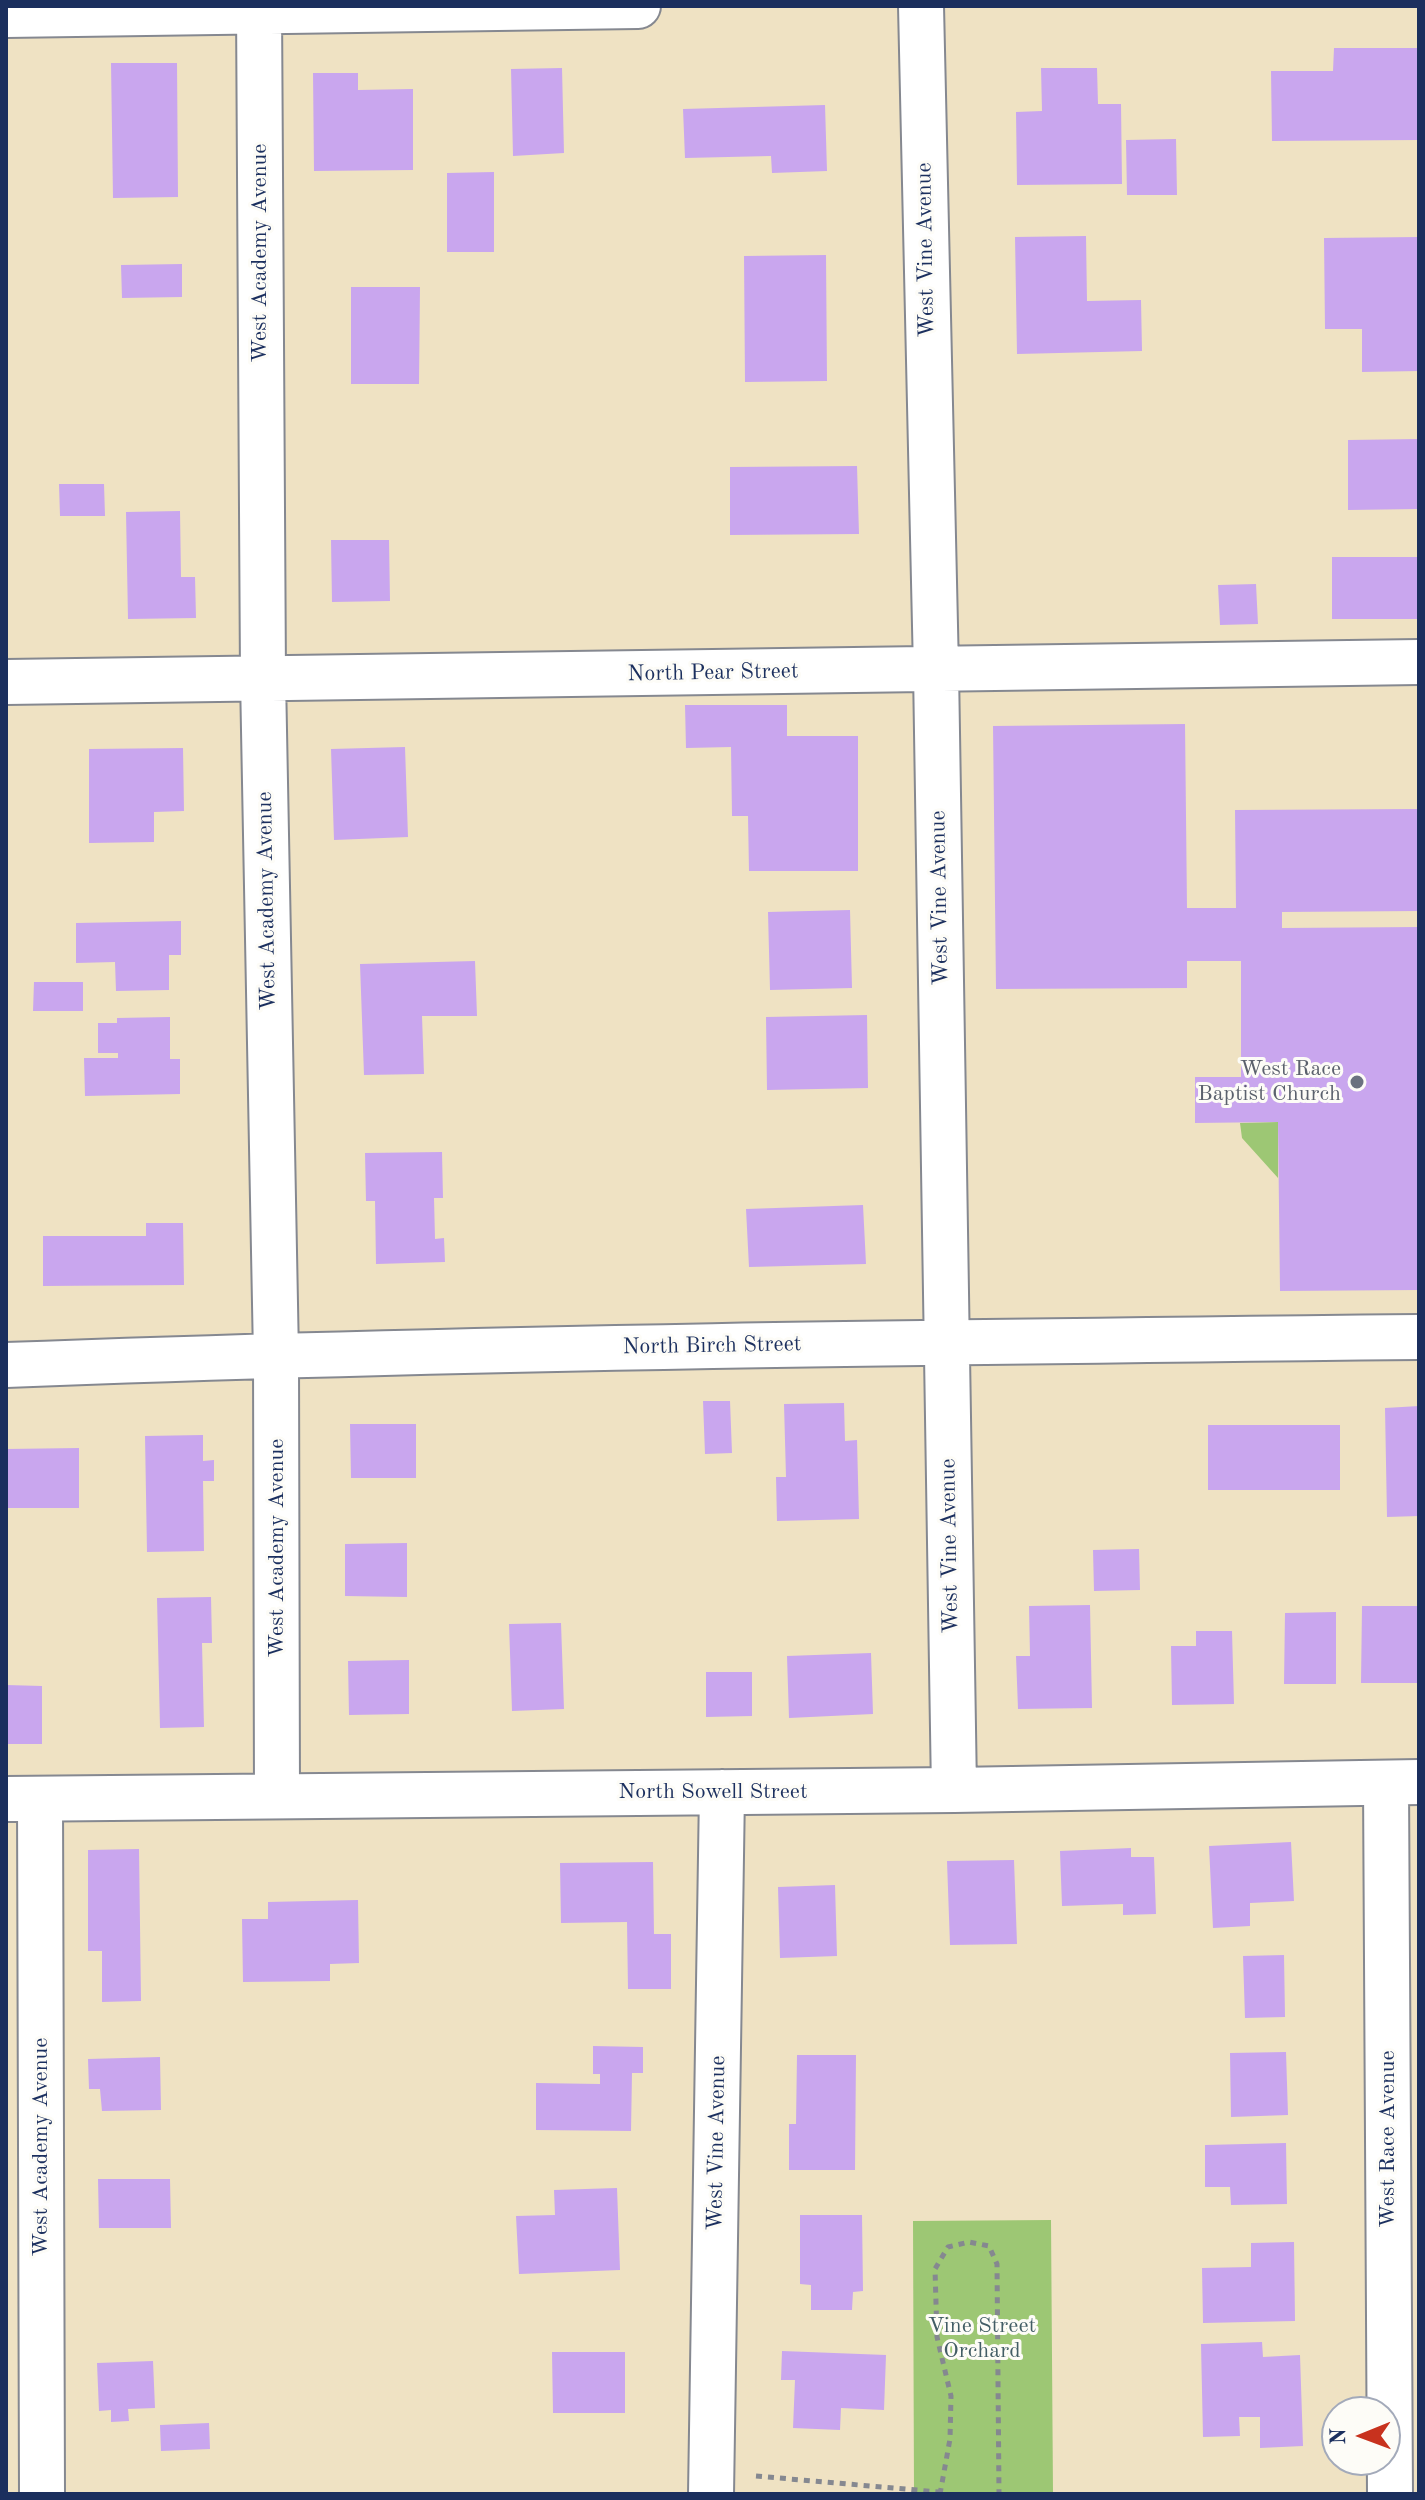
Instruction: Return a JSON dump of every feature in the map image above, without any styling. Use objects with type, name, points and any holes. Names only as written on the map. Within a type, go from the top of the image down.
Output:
[{"type":"street","points":[[6,15],[638,6]]},
{"type":"street","name":"West Vine Avenue","points":[[921,6],[936,670],[954,1790]]},
{"type":"street","name":"West Academy Avenue","points":[[259,9],[263,678],[276,1355],[277,1795]]},
{"type":"street","name":"North Pear Street","points":[[6,682],[1419,662]]},
{"type":"street","name":"North Birch Street","points":[[6,1365],[276,1355],[948,1342],[1419,1337]]},
{"type":"street","name":"North Sowell Street","points":[[23,1799],[1402,1783]]},
{"type":"street","name":"West Race Avenue","points":[[1399,2396],[1402,1783]]},
{"type":"street","name":"West Vine Avenue","points":[[711,2483],[722,1792]]},
{"type":"street","name":"West Academy Avenue","points":[[23,1799],[42,2494]]},
{"type":"street","points":[[24,2494],[42,2494]]},
{"type":"path","points":[[711,2483],[939,2493],[950,2439],[951,2396],[937,2337],[935,2269],[948,2247],[969,2242],[989,2246],[997,2264],[999,2494]]},
{"type":"green space","points":[[1278,1122],[1278,1178],[1242,1138],[1240,1123]]},
{"type":"green space","name":"Vine Street Orchard","points":[[1051,2220],[1053,2494],[914,2494],[913,2221]]},
{"type":"building","points":[[1334,48],[1419,48],[1419,140],[1272,141],[1271,71],[1333,71]]},
{"type":"building","points":[[111,63],[177,63],[178,197],[113,198]]},
{"type":"building","points":[[562,68],[564,153],[513,156],[511,69]]},
{"type":"building","points":[[1041,68],[1097,68],[1098,104],[1121,104],[1122,184],[1017,185],[1016,112],[1042,111]]},
{"type":"building","points":[[313,73],[358,73],[358,90],[413,89],[413,170],[314,171]]},
{"type":"building","points":[[825,105],[827,171],[772,173],[771,156],[685,158],[683,109]]},
{"type":"building","points":[[1176,139],[1177,195],[1127,195],[1126,140]]},
{"type":"building","points":[[494,172],[494,252],[447,252],[447,173]]},
{"type":"building","points":[[1086,236],[1087,301],[1141,300],[1142,351],[1017,354],[1015,237]]},
{"type":"building","points":[[1419,237],[1419,371],[1362,372],[1362,329],[1325,329],[1324,238]]},
{"type":"building","points":[[826,255],[827,381],[745,382],[744,256]]},
{"type":"building","points":[[182,264],[182,297],[122,298],[121,265]]},
{"type":"building","points":[[351,287],[420,287],[419,384],[351,384]]},
{"type":"building","points":[[1419,439],[1419,509],[1348,510],[1348,440]]},
{"type":"building","points":[[857,466],[859,534],[730,535],[730,467]]},
{"type":"building","points":[[59,484],[104,484],[105,516],[60,516]]},
{"type":"building","points":[[180,511],[181,577],[195,577],[196,618],[128,619],[126,512]]},
{"type":"building","points":[[331,540],[389,540],[390,601],[332,602]]},
{"type":"building","points":[[1332,557],[1419,557],[1419,619],[1332,619]]},
{"type":"building","points":[[1256,584],[1258,624],[1220,625],[1218,585]]},
{"type":"building","points":[[685,705],[787,705],[787,736],[858,736],[858,871],[749,871],[748,816],[732,816],[731,747],[686,748]]},
{"type":"building","points":[[1185,724],[1187,908],[1236,908],[1235,810],[1419,809],[1419,911],[1282,912],[1282,928],[1419,927],[1419,1290],[1280,1291],[1278,1122],[1195,1123],[1195,1077],[1241,1077],[1241,961],[1187,961],[1187,988],[996,989],[993,726]]},
{"type":"building","points":[[405,747],[408,837],[334,840],[331,749]]},
{"type":"building","points":[[183,748],[184,811],[154,812],[154,842],[89,843],[89,749]]},
{"type":"building","points":[[850,910],[852,988],[770,990],[768,912]]},
{"type":"building","points":[[181,921],[181,955],[169,955],[169,990],[116,991],[115,962],[76,963],[76,923]]},
{"type":"building","points":[[475,961],[477,1016],[422,1016],[424,1074],[364,1075],[360,964]]},
{"type":"building","points":[[34,982],[83,982],[83,1011],[33,1011]]},
{"type":"building","points":[[867,1015],[868,1088],[767,1090],[766,1017]]},
{"type":"building","points":[[170,1017],[170,1059],[180,1059],[180,1094],[85,1096],[84,1058],[118,1058],[118,1053],[98,1053],[98,1023],[117,1023],[117,1018]]},
{"type":"building","points":[[442,1152],[443,1198],[434,1198],[435,1239],[444,1238],[445,1262],[376,1264],[375,1201],[366,1201],[365,1153]]},
{"type":"building","points":[[863,1205],[866,1264],[749,1267],[746,1209]]},
{"type":"building","points":[[146,1223],[183,1223],[184,1285],[43,1286],[43,1236],[146,1236]]},
{"type":"building","points":[[703,1401],[730,1401],[732,1453],[705,1454]]},
{"type":"building","points":[[844,1403],[845,1441],[857,1440],[859,1519],[777,1521],[776,1477],[786,1477],[784,1404]]},
{"type":"building","points":[[1419,1406],[1419,1516],[1387,1517],[1385,1408]]},
{"type":"building","points":[[350,1424],[416,1424],[416,1478],[351,1478]]},
{"type":"building","points":[[1208,1425],[1340,1425],[1340,1490],[1208,1490]]},
{"type":"building","points":[[203,1435],[203,1461],[214,1460],[214,1481],[203,1481],[204,1551],[147,1552],[145,1436]]},
{"type":"building","points":[[79,1448],[79,1508],[6,1508],[6,1449]]},
{"type":"building","points":[[407,1543],[407,1597],[345,1596],[345,1544]]},
{"type":"building","points":[[1139,1549],[1140,1590],[1094,1591],[1093,1550]]},
{"type":"building","points":[[211,1597],[212,1643],[202,1643],[204,1727],[160,1728],[157,1598]]},
{"type":"building","points":[[1090,1605],[1092,1708],[1018,1709],[1016,1656],[1030,1656],[1029,1606]]},
{"type":"building","points":[[1362,1606],[1419,1606],[1419,1683],[1361,1683]]},
{"type":"building","points":[[1336,1612],[1336,1684],[1284,1684],[1285,1613]]},
{"type":"building","points":[[561,1623],[564,1709],[512,1711],[509,1624]]},
{"type":"building","points":[[1196,1631],[1232,1631],[1234,1704],[1172,1705],[1171,1646],[1196,1646]]},
{"type":"building","points":[[871,1653],[873,1714],[789,1718],[787,1656]]},
{"type":"building","points":[[409,1660],[409,1714],[349,1715],[348,1661]]},
{"type":"building","points":[[706,1672],[752,1672],[752,1716],[706,1717]]},
{"type":"building","points":[[6,1685],[42,1686],[42,1744],[6,1744]]},
{"type":"building","points":[[1291,1842],[1294,1901],[1250,1903],[1250,1926],[1213,1928],[1209,1846]]},
{"type":"building","points":[[1131,1848],[1131,1857],[1154,1857],[1156,1914],[1123,1915],[1123,1904],[1062,1906],[1060,1851]]},
{"type":"building","points":[[139,1849],[141,2001],[102,2002],[102,1951],[88,1951],[88,1850]]},
{"type":"building","points":[[1014,1860],[1017,1944],[950,1945],[947,1861]]},
{"type":"building","points":[[653,1862],[654,1934],[671,1934],[671,1989],[628,1989],[627,1922],[561,1923],[560,1863]]},
{"type":"building","points":[[835,1885],[837,1956],[780,1958],[778,1887]]},
{"type":"building","points":[[358,1900],[359,1963],[330,1964],[330,1981],[243,1982],[242,1919],[268,1919],[268,1902]]},
{"type":"building","points":[[1284,1955],[1285,2017],[1245,2018],[1243,1956]]},
{"type":"building","points":[[593,2046],[643,2047],[643,2073],[632,2073],[631,2131],[536,2130],[536,2083],[600,2084],[600,2074],[593,2074]]},
{"type":"building","points":[[1286,2052],[1288,2115],[1231,2117],[1230,2053]]},
{"type":"building","points":[[797,2055],[856,2055],[855,2170],[789,2170],[789,2124],[796,2124]]},
{"type":"building","points":[[160,2057],[161,2110],[102,2111],[100,2089],[89,2089],[88,2059]]},
{"type":"building","points":[[1286,2143],[1287,2204],[1231,2205],[1230,2187],[1205,2187],[1205,2145]]},
{"type":"building","points":[[98,2179],[170,2179],[171,2228],[99,2228]]},
{"type":"building","points":[[617,2188],[620,2270],[519,2274],[516,2216],[555,2215],[554,2190]]},
{"type":"building","points":[[800,2215],[862,2215],[863,2291],[853,2292],[852,2310],[811,2310],[811,2285],[800,2284]]},
{"type":"building","points":[[1294,2242],[1295,2321],[1203,2323],[1202,2268],[1251,2267],[1251,2243]]},
{"type":"building","points":[[1262,2342],[1263,2357],[1300,2355],[1303,2446],[1260,2448],[1260,2417],[1239,2417],[1240,2436],[1203,2437],[1201,2344]]},
{"type":"building","points":[[782,2351],[886,2355],[884,2410],[841,2408],[840,2430],[793,2428],[795,2380],[781,2380]]},
{"type":"building","points":[[552,2352],[625,2352],[625,2413],[553,2413]]},
{"type":"building","points":[[153,2361],[155,2408],[128,2409],[129,2421],[111,2422],[111,2410],[99,2411],[97,2363]]},
{"type":"building","points":[[209,2423],[210,2449],[161,2451],[160,2425]]},
{"type":"place","name":"West Race Baptist Church","points":[[1357,1082]]}]
